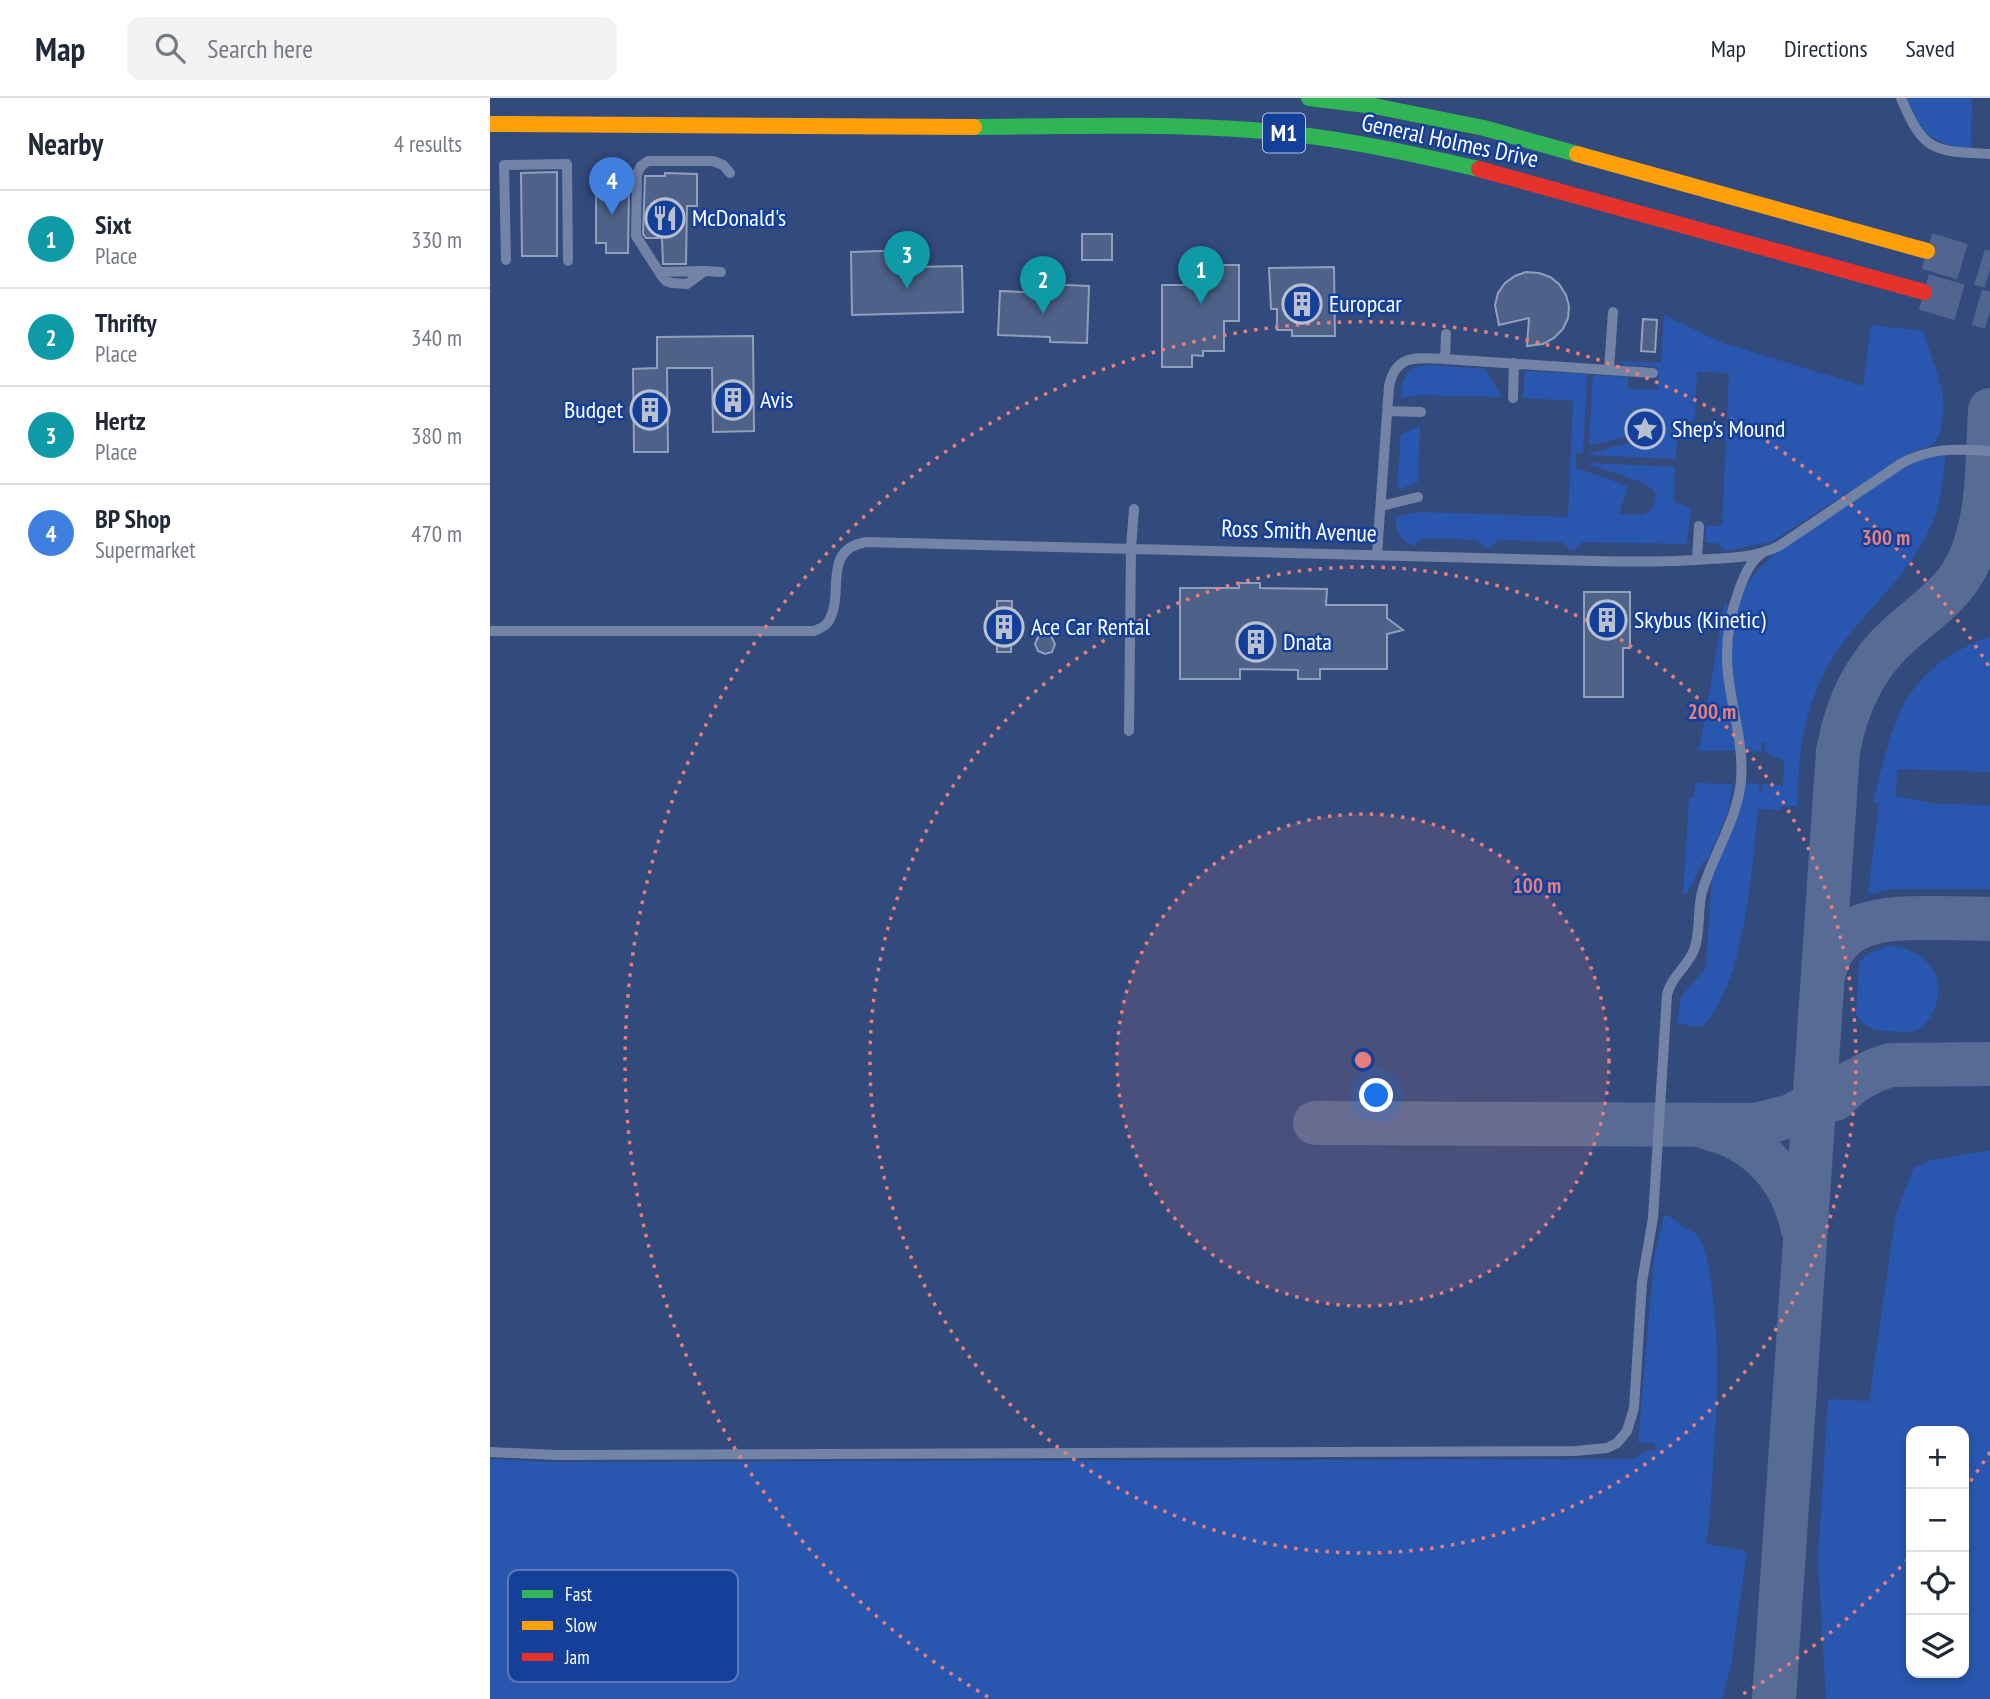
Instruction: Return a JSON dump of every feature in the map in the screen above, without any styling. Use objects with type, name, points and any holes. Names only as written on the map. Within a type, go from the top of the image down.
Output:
[{"type":"highway","name":"General Holmes Drive","points":[[1309,98],[1374,106],[1484,128],[1927,251]]},
{"type":"highway","points":[[1394,98],[1484,128]]},
{"type":"highway","name":"General Holmes Drive","points":[[490,124],[624,127],[1150,126],[1268,131],[1383,147],[1498,173],[1924,292]]},
{"type":"highway","points":[[517,139],[624,127]]},
{"type":"lane","points":[[1901,98],[1920,136],[1932,146],[1949,151],[1990,154]]},
{"type":"lane","points":[[721,272],[705,271],[687,284],[666,281],[636,236],[637,174],[641,166],[648,161],[713,161],[730,173]]},
{"type":"lane","points":[[506,260],[504,166],[567,164],[568,261]]},
{"type":"lane","points":[[1609,369],[1613,312]]},
{"type":"lane","points":[[1445,359],[1446,334]]},
{"type":"lane","points":[[1377,554],[1389,386],[1392,372],[1402,361],[1416,358],[1445,359],[1653,373]]},
{"type":"lane","points":[[1513,398],[1514,363]]},
{"type":"lane","points":[[1388,411],[1421,412]]},
{"type":"lane","points":[[490,1452],[558,1455],[1561,1451],[1607,1448],[1617,1443],[1627,1431],[1634,1408],[1642,1282],[1653,1218],[1667,991],[1694,951],[1702,892],[1725,837],[1741,781],[1740,750],[1728,675],[1728,634],[1733,608],[1744,578],[1753,561],[1761,554],[1779,546],[1902,463],[1935,450],[1990,452]]},
{"type":"lane","points":[[1381,506],[1418,496]]},
{"type":"lane","points":[[1129,731],[1131,548],[1134,509]]},
{"type":"lane","points":[[1697,560],[1699,526]]},
{"type":"lane","name":"Ross Smith Avenue","points":[[490,631],[814,631],[824,627],[829,621],[833,609],[837,568],[842,554],[855,544],[866,542],[1594,561],[1671,562],[1761,554]]},
{"type":"shaded area","points":[[1906,98],[1972,98],[1971,148],[1946,144],[1929,135],[1917,120]]},
{"type":"shaded area","points":[[1664,315],[1720,342],[1863,386],[1871,325],[1923,331],[1943,396],[1944,408],[1937,440],[1934,444],[1909,454],[1771,542],[1725,551],[1717,543],[1706,543],[1706,526],[1722,526],[1729,373],[1697,372],[1695,420],[1678,424],[1676,459],[1590,455],[1651,437],[1660,426],[1658,416],[1635,407],[1634,434],[1589,446],[1593,375],[1628,377],[1628,389],[1658,390],[1658,367],[1625,365],[1620,361],[1661,363]]},
{"type":"shaded area","points":[[1427,365],[1485,369],[1502,397],[1421,395],[1401,398],[1406,375],[1414,368]]},
{"type":"shaded area","points":[[1525,371],[1587,374],[1583,453],[1576,453],[1576,468],[1628,486],[1619,514],[1639,515],[1648,512],[1654,501],[1654,491],[1641,482],[1590,463],[1675,467],[1674,502],[1691,508],[1687,544],[1582,542],[1574,550],[1570,550],[1562,542],[1499,540],[1490,548],[1485,548],[1477,540],[1422,538],[1414,546],[1402,538],[1395,517],[1417,512],[1568,517],[1573,401],[1523,398]]},
{"type":"shaded area","points":[[1420,425],[1418,482],[1397,488],[1401,435]]},
{"type":"shaded area","points":[[1946,455],[1939,503],[1925,538],[1901,574],[1841,645],[1819,684],[1807,717],[1799,769],[1797,806],[1781,806],[1781,810],[1758,809],[1744,924],[1728,984],[1716,1008],[1702,1026],[1677,1023],[1681,997],[1706,966],[1712,877],[1743,783],[1760,784],[1759,792],[1763,792],[1762,784],[1783,786],[1784,761],[1764,752],[1765,742],[1761,742],[1762,752],[1744,750],[1731,660],[1735,615],[1742,594],[1762,566],[1798,538],[1906,467],[1932,457]]},
{"type":"shaded area","points":[[1725,602],[1730,609],[1727,620],[1737,750],[1699,751]]},
{"type":"shaded area","points":[[1990,636],[1990,772],[1898,769],[1895,796],[1937,804],[1990,805],[1990,889],[1890,889],[1868,895],[1879,804],[1873,802],[1896,722],[1906,701],[1937,665],[1960,650]]},
{"type":"shaded area","points":[[1695,783],[1733,784],[1728,811],[1707,862],[1704,861],[1701,865],[1687,894],[1683,894],[1689,798],[1694,797]]},
{"type":"shaded area","points":[[1888,946],[1913,952],[1923,958],[1936,976],[1937,999],[1933,1012],[1925,1023],[1914,1031],[1873,1029],[1865,1025],[1856,1014],[1859,962],[1871,952]]},
{"type":"shaded area","points":[[1990,1151],[1990,1699],[1826,1699],[1818,1558],[1828,1399],[1869,1401],[1895,1219],[1914,1168],[1928,1161]]},
{"type":"shaded area","points":[[1664,1215],[1697,1235],[1705,1249],[1708,1262],[1716,1329],[1717,1389],[1706,1544],[1747,1551],[1731,1665],[1722,1699],[490,1699],[490,1459],[545,1462],[1632,1459],[1646,1451],[1655,1451],[1655,1443],[1638,1442],[1654,1258]]},
{"type":"building","points":[[557,172],[557,256],[522,256],[521,173]]},
{"type":"building","name":"McDonald's","points":[[665,173],[697,174],[697,206],[687,206],[686,264],[663,264],[662,238],[646,238],[643,234],[645,176],[665,176]]},
{"type":"building","points":[[596,186],[629,186],[628,253],[606,253],[606,243],[596,243]]},
{"type":"building","points":[[1082,234],[1112,234],[1112,260],[1082,260]]},
{"type":"building","points":[[912,250],[913,267],[962,266],[963,312],[852,315],[851,252]]},
{"type":"building","points":[[1209,265],[1239,265],[1239,321],[1224,321],[1224,351],[1203,351],[1203,356],[1192,355],[1192,367],[1162,367],[1162,285],[1209,285]]},
{"type":"building","name":"Europcar","points":[[1334,267],[1335,336],[1292,336],[1292,330],[1277,330],[1277,309],[1271,309],[1269,268]]},
{"type":"building","points":[[1526,272],[1550,277],[1559,284],[1569,306],[1563,329],[1554,338],[1543,344],[1527,346],[1529,318],[1499,325],[1495,305],[1498,293],[1505,283]]},
{"type":"building","points":[[1044,284],[1089,286],[1087,343],[1050,342],[1050,337],[998,335],[1000,291],[1043,293]]},
{"type":"building","points":[[1643,319],[1657,320],[1655,352],[1641,351]]},
{"type":"building","name":"Avis","points":[[753,336],[754,431],[713,432],[712,368],[667,368],[668,452],[634,452],[633,369],[657,368],[657,337]]},
{"type":"building","name":"Dnata","points":[[1239,583],[1260,583],[1260,588],[1327,589],[1326,605],[1387,605],[1387,618],[1403,630],[1387,634],[1387,669],[1320,669],[1320,679],[1298,679],[1298,670],[1240,669],[1240,679],[1180,679],[1180,588],[1239,588]]},
{"type":"building","points":[[1584,592],[1630,592],[1630,648],[1623,648],[1623,697],[1584,697]]},
{"type":"building","name":"Ace Car Rental","points":[[997,601],[1012,601],[1011,652],[997,652]]},
{"type":"building","points":[[1049,632],[1055,644],[1052,652],[1045,654],[1038,651],[1035,644],[1038,637]]},
{"type":"taxiway","points":[[1774,1699],[1838,751],[1852,703],[1876,660],[1899,635],[1944,596],[1966,567],[1974,549],[1983,511],[1990,410]]},
{"type":"taxiway","points":[[1823,976],[1829,957],[1838,943],[1863,926],[1894,919],[1990,919]]},
{"type":"taxiway","points":[[1835,1099],[1860,1078],[1891,1065],[1990,1064]]},
{"type":"taxiway","points":[[1315,1123],[1756,1125],[1791,1116],[1856,1080]]},
{"type":"taxiway","points":[[1708,1128],[1742,1141],[1770,1163],[1790,1192],[1802,1226]]},
{"type":"tunnel","points":[[1927,251],[1990,270]]},
{"type":"tunnel","points":[[1924,292],[1990,311]]},
{"type":"traffic: fast","points":[[1309,98],[1374,106],[1484,128],[1577,154]]},
{"type":"traffic: fast","points":[[974,127],[1229,128],[1346,141],[1479,169]]},
{"type":"traffic: slow","points":[[490,124],[974,127]]},
{"type":"traffic: slow","points":[[1577,154],[1927,251]]},
{"type":"traffic: jam","points":[[1479,169],[1924,292]]},
{"type":"place","name":"BP Shop","points":[[612,215]]},
{"type":"place","name":"McDonald's","points":[[665,218]]},
{"type":"place","name":"Hertz","points":[[907,289]]},
{"type":"place","name":"Sixt","points":[[1201,304]]},
{"type":"place","name":"Europcar","points":[[1302,304]]},
{"type":"place","name":"Thrifty","points":[[1043,314]]},
{"type":"place","name":"Avis","points":[[733,400]]},
{"type":"place","name":"Budget","points":[[650,410]]},
{"type":"place","name":"Shep's Mound","points":[[1645,429]]},
{"type":"place","name":"Skybus (Kinetic)","points":[[1607,620]]},
{"type":"place","name":"Ace Car Rental","points":[[1004,627]]},
{"type":"place","name":"Dnata","points":[[1256,642]]}]
